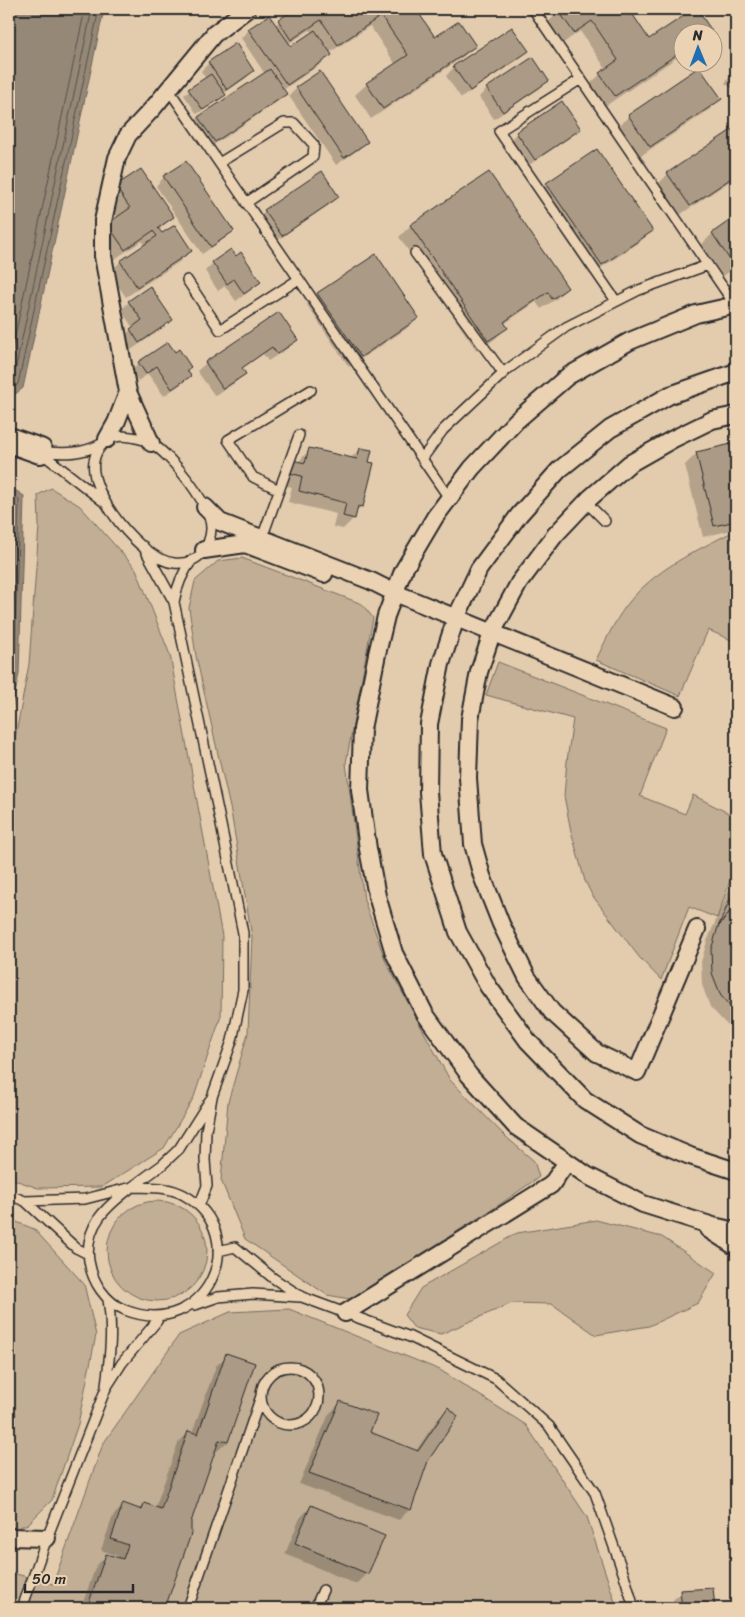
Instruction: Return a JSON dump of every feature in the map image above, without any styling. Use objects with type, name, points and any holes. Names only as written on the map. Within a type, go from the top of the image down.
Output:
[{"type":"street","points":[[151,443],[128,392],[104,256],[103,221],[117,158],[128,135],[169,90],[214,34],[246,9]]},
{"type":"street","points":[[736,305],[696,314],[630,341],[568,376],[516,421],[472,468],[435,517],[403,571],[386,616],[362,729],[360,790],[377,896],[394,953],[425,1014],[469,1075],[515,1126],[588,1176],[643,1204],[712,1226],[736,1231]]},
{"type":"street","points":[[736,372],[670,395],[610,429],[559,470],[520,515],[479,569],[456,618],[440,664],[429,724],[428,792],[433,854],[458,932],[488,986],[528,1041],[585,1100],[640,1135],[690,1156],[736,1171]]},
{"type":"street","points":[[106,441],[116,423],[128,392]]},
{"type":"street","points":[[697,929],[637,1072],[597,1053],[552,1012],[527,977],[501,924],[482,876],[473,844],[468,778],[470,719],[479,672],[492,633],[519,583],[554,535],[586,502],[629,464],[712,420],[736,415]]},
{"type":"street","points":[[9,440],[40,452]]},
{"type":"street","points":[[205,507],[220,522],[371,581],[395,593],[675,707]]},
{"type":"street","points":[[198,555],[245,544],[370,592],[395,593]]},
{"type":"street","points":[[345,1313],[551,1185],[567,1162]]},
{"type":"street","points":[[695,1221],[736,1247]]},
{"type":"street","points":[[9,1537],[47,1538]]},
{"type":"lane","points":[[533,9],[736,305]]},
{"type":"lane","points":[[581,79],[499,131],[616,301]]},
{"type":"lane","points":[[169,90],[449,498]]},
{"type":"lane","points":[[219,163],[284,123],[294,123],[314,145],[313,157],[246,203]]},
{"type":"lane","points":[[415,253],[503,373]]},
{"type":"lane","points":[[422,459],[443,430],[503,373],[566,327],[639,290],[708,265]]},
{"type":"lane","points":[[187,280],[220,330],[299,279]]},
{"type":"lane","points":[[279,490],[253,477],[228,440],[311,390]]},
{"type":"lane","points":[[262,538],[299,435]]},
{"type":"lane","points":[[40,452],[72,453],[90,450],[106,441],[122,436],[138,438],[151,443],[173,463],[205,507],[211,528],[208,542],[184,572],[177,587],[174,602]]},
{"type":"lane","points":[[106,441],[98,449],[93,468],[101,493],[112,515],[131,536],[150,552],[170,562],[182,563],[198,555]]},
{"type":"lane","points":[[40,452],[106,503]]},
{"type":"lane","points":[[586,502],[605,521]]},
{"type":"lane","points":[[143,546],[174,602],[243,933],[243,990],[232,1041],[212,1097],[206,1131],[205,1160],[207,1186],[199,1206]]},
{"type":"lane","points":[[212,1097],[179,1149],[162,1165],[111,1203],[98,1217],[90,1235],[88,1254],[90,1270],[97,1286],[108,1299],[122,1309],[137,1315],[154,1317],[170,1315],[218,1297],[253,1294],[302,1297]]},
{"type":"lane","points":[[25,1201],[85,1199],[132,1187],[165,1189],[183,1194],[199,1206],[209,1219],[216,1234],[218,1251],[216,1268],[210,1284],[199,1298],[185,1309]]},
{"type":"lane","points":[[9,1195],[25,1201],[76,1248],[88,1254]]},
{"type":"lane","points":[[218,1251],[235,1247],[273,1278],[302,1297],[410,1337],[496,1380],[549,1426],[595,1493],[634,1608]]},
{"type":"lane","points":[[106,1388],[111,1349],[108,1299]]},
{"type":"lane","points":[[22,1608],[47,1538],[106,1388],[122,1363],[157,1321],[154,1317]]},
{"type":"lane","points":[[188,1608],[267,1378],[282,1368],[302,1369],[310,1375],[320,1392],[319,1402],[309,1419],[300,1424],[290,1425],[273,1420],[266,1413],[262,1405],[261,1396]]},
{"type":"lane","points":[[315,1608],[323,1590]]},
{"type":"shaded area","points":[[51,488],[80,506],[136,569],[170,655],[222,936],[221,1016],[194,1097],[164,1148],[102,1187],[38,1188],[9,1178],[9,771],[29,664],[39,526],[38,495]]},
{"type":"shaded area","points":[[736,530],[736,642],[708,630],[680,696],[596,660],[626,606],[649,581],[676,562]]},
{"type":"shaded area","points":[[242,558],[362,604],[373,618],[346,763],[364,900],[386,962],[450,1080],[505,1136],[534,1161],[539,1177],[499,1205],[350,1299],[327,1295],[245,1239],[221,1180],[228,1102],[248,1033],[252,937],[231,812],[196,656],[189,608],[195,581],[218,561]]},
{"type":"shaded area","points":[[498,662],[666,728],[640,796],[685,814],[693,795],[736,817],[736,864],[717,918],[689,907],[661,980],[639,957],[592,895],[585,881],[571,831],[564,796],[573,719],[486,695]]},
{"type":"shaded area","points":[[157,1201],[176,1205],[192,1216],[203,1232],[207,1251],[203,1270],[192,1286],[176,1297],[157,1301],[138,1297],[122,1286],[111,1270],[107,1251],[111,1232],[122,1216],[138,1205]]},
{"type":"shaded area","points":[[9,1219],[34,1229],[84,1284],[96,1335],[78,1424],[52,1500],[28,1524],[9,1531]]},
{"type":"shaded area","points":[[596,1220],[662,1237],[716,1273],[698,1303],[649,1326],[596,1335],[552,1304],[512,1303],[441,1334],[414,1328],[404,1315],[421,1288],[517,1233]]},
{"type":"shaded area","points":[[289,1309],[440,1370],[526,1425],[587,1517],[617,1608],[9,1608],[9,1572],[53,1584],[103,1444],[179,1335],[230,1312]]},
{"type":"water","points":[[9,9],[104,9],[23,388],[9,399]]},
{"type":"water","points":[[9,486],[24,496],[19,674],[9,721]]},
{"type":"building","points":[[295,9],[416,9],[435,37],[459,21],[476,46],[383,109],[366,83],[408,55],[381,16],[338,45],[321,20],[291,40],[278,20]]},
{"type":"building","points":[[629,9],[649,39],[672,24],[672,58],[615,96],[599,73],[618,60],[592,21],[574,33],[558,10]]},
{"type":"building","points":[[694,9],[697,9],[706,22],[674,22]]},
{"type":"building","points":[[269,15],[291,46],[315,30],[332,55],[287,85],[248,29]]},
{"type":"building","points":[[512,27],[529,51],[470,91],[453,66]]},
{"type":"building","points":[[236,43],[254,71],[227,90],[208,62]]},
{"type":"building","points":[[533,57],[549,81],[503,112],[486,88]]},
{"type":"building","points":[[270,69],[287,94],[215,142],[198,117]]},
{"type":"building","points":[[320,71],[368,142],[344,158],[296,87]]},
{"type":"building","points":[[692,72],[703,72],[722,99],[650,147],[628,115]]},
{"type":"building","points":[[211,74],[226,95],[203,110],[188,89]]},
{"type":"building","points":[[562,101],[581,129],[535,160],[516,132]]},
{"type":"building","points":[[736,127],[736,175],[690,206],[667,173]]},
{"type":"building","points":[[597,149],[653,231],[602,265],[546,183]]},
{"type":"building","points":[[186,161],[234,231],[211,247],[163,176]]},
{"type":"building","points":[[141,169],[174,217],[158,228],[162,233],[175,225],[192,251],[137,287],[120,261],[157,236],[153,231],[125,250],[107,224],[130,208],[115,186]]},
{"type":"building","points":[[322,171],[339,197],[282,236],[264,210]]},
{"type":"building","points":[[489,172],[568,288],[552,299],[548,292],[504,322],[508,328],[488,341],[410,225]]},
{"type":"building","points":[[736,216],[736,265],[734,266],[712,233]]},
{"type":"building","points":[[231,249],[236,256],[241,252],[261,282],[244,294],[234,279],[227,284],[212,262]]},
{"type":"building","points":[[376,254],[419,318],[361,357],[317,293]]},
{"type":"building","points":[[150,286],[173,320],[139,343],[130,329],[142,320],[128,301]]},
{"type":"building","points":[[279,312],[298,340],[277,354],[272,347],[242,368],[246,374],[223,389],[205,362]]},
{"type":"building","points":[[168,342],[175,352],[179,349],[191,367],[187,370],[191,376],[172,389],[157,366],[146,374],[138,362]]},
{"type":"building","points":[[736,443],[736,521],[714,526],[696,452]]},
{"type":"building","points":[[309,448],[357,459],[360,448],[372,450],[369,462],[374,463],[363,507],[358,506],[355,519],[343,516],[346,503],[299,491],[302,476],[289,473],[292,460],[305,463]]},
{"type":"building","points":[[736,885],[736,905],[718,927]]},
{"type":"building","points":[[736,905],[736,1013],[721,996],[712,973],[711,950],[718,927]]},
{"type":"building","points":[[226,1353],[255,1363],[228,1442],[219,1440],[191,1522],[191,1534],[165,1608],[143,1602],[141,1608],[87,1608],[106,1554],[123,1559],[128,1545],[111,1539],[123,1503],[142,1510],[144,1503],[161,1509],[188,1431],[198,1434]]},
{"type":"building","points":[[340,1401],[377,1415],[370,1432],[418,1451],[448,1407],[458,1416],[428,1461],[411,1510],[309,1473]]},
{"type":"building","points":[[311,1505],[385,1536],[368,1574],[295,1543]]},
{"type":"building","points":[[713,1588],[715,1608],[682,1608],[680,1590]]}]
